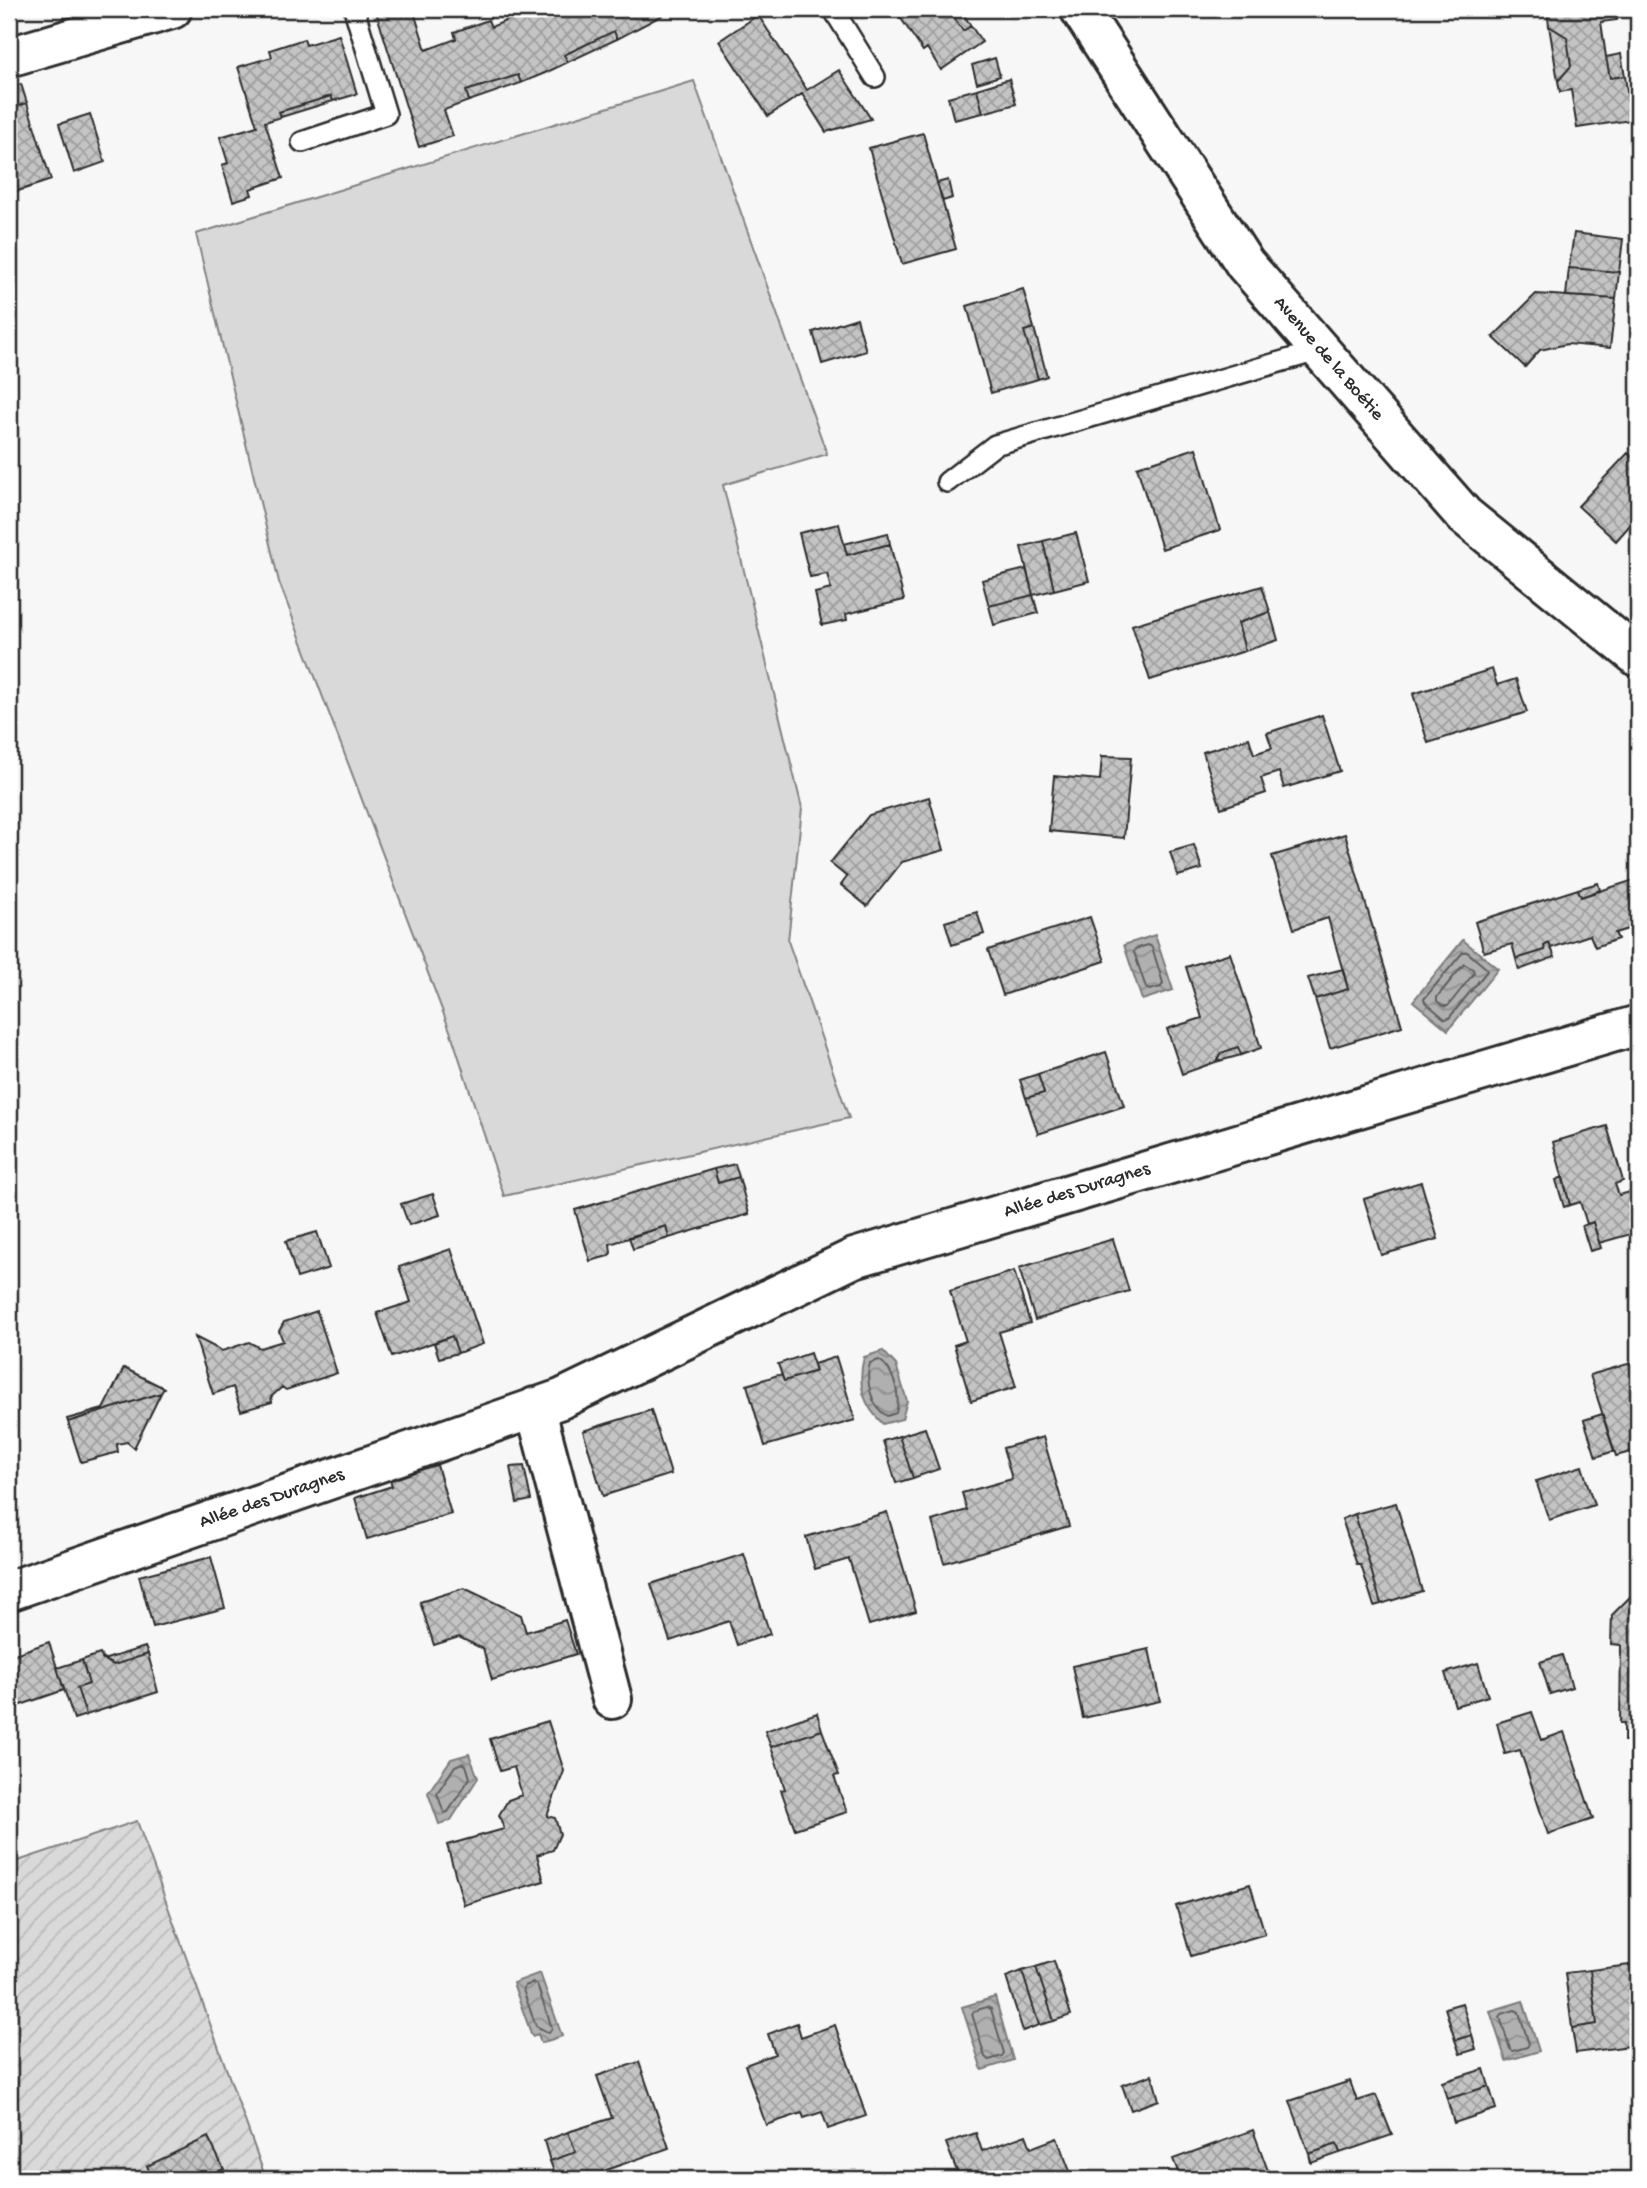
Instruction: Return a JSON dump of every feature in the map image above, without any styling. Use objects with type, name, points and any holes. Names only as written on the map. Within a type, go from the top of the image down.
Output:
[{"type":"street","points":[[9,57],[172,9]]},
{"type":"street","name":"Avenue de la Boétie","points":[[1080,9],[1244,264],[1464,514],[1638,657]]},
{"type":"street","name":"Allée des Duragnes","points":[[9,1591],[561,1399],[854,1258],[1638,1025]]},
{"type":"street","points":[[535,1407],[612,1699]]},
{"type":"lane","points":[[302,142],[386,114],[354,9]]},
{"type":"lane","points":[[833,9],[875,77]]},
{"type":"lane","points":[[947,482],[995,445],[1321,351]]},
{"type":"shaded area","points":[[694,81],[827,454],[723,485],[802,808],[788,941],[849,1118],[504,1196],[452,1036],[279,582],[196,234]]},
{"type":"shaded area","points":[[137,1821],[266,2179],[12,2179],[9,2169],[9,1864]]},
{"type":"water","points":[[1155,935],[1173,990],[1142,1000],[1124,945]]},
{"type":"water","points":[[1463,940],[1498,969],[1448,1030],[1413,1001]]},
{"type":"water","points":[[883,1351],[896,1365],[907,1401],[902,1419],[883,1424],[866,1402],[861,1376],[864,1357]]},
{"type":"water","points":[[469,1754],[478,1778],[451,1820],[439,1824],[428,1793],[451,1759]]},
{"type":"water","points":[[540,1973],[562,2036],[541,2043],[538,2034],[532,2036],[513,1983]]},
{"type":"water","points":[[995,1997],[1013,2060],[982,2070],[962,2007]]},
{"type":"water","points":[[1523,2001],[1539,2051],[1506,2061],[1490,2011]]},
{"type":"building","points":[[385,9],[413,9],[426,50],[456,39],[454,32],[488,20],[491,27],[535,9],[659,9],[663,15],[617,39],[614,31],[564,55],[568,62],[521,83],[518,75],[466,91],[469,101],[444,110],[453,136],[419,147],[376,12]]},
{"type":"building","points":[[900,9],[948,9],[963,31],[971,26],[982,42],[941,70],[927,48],[923,51],[898,14],[902,11]]},
{"type":"building","points":[[948,9],[960,9],[971,26],[963,31]]},
{"type":"building","points":[[1547,9],[1615,9],[1617,20],[1601,22],[1606,57],[1610,78],[1625,76],[1631,120],[1577,128],[1571,90],[1560,92],[1558,81],[1571,66],[1567,37],[1549,26]]},
{"type":"building","points":[[758,15],[807,90],[839,70],[871,119],[826,132],[802,94],[768,116],[719,41]]},
{"type":"building","points":[[1549,26],[1567,37],[1571,66],[1558,81]]},
{"type":"building","points":[[614,31],[617,39],[568,62],[564,55]]},
{"type":"building","points":[[339,35],[357,94],[333,101],[331,96],[279,112],[281,117],[265,122],[283,178],[250,189],[252,195],[233,201],[222,165],[228,163],[220,137],[257,126],[238,67],[272,57],[270,50],[304,39],[306,45]]},
{"type":"building","points":[[1621,54],[1625,76],[1610,78],[1606,57]]},
{"type":"building","points":[[995,58],[1000,76],[977,83],[972,65]]},
{"type":"building","points":[[518,75],[521,83],[469,101],[466,91]]},
{"type":"building","points":[[1009,79],[1016,104],[983,113],[977,89]]},
{"type":"building","points":[[21,84],[27,103],[9,109],[9,88]]},
{"type":"building","points":[[977,89],[983,113],[954,120],[948,97]]},
{"type":"building","points":[[331,96],[333,101],[281,117],[279,112]]},
{"type":"building","points":[[27,103],[51,180],[9,194],[9,109]]},
{"type":"building","points":[[90,114],[105,162],[74,173],[59,124]]},
{"type":"building","points":[[923,133],[956,249],[902,264],[869,148]]},
{"type":"building","points":[[948,180],[952,198],[943,201],[937,183]]},
{"type":"building","points":[[1574,233],[1623,239],[1619,272],[1569,268]]},
{"type":"building","points":[[1569,268],[1619,272],[1616,299],[1566,296]]},
{"type":"building","points":[[1023,289],[1034,328],[1024,331],[1038,379],[991,393],[967,306]]},
{"type":"building","points":[[1536,294],[1616,299],[1610,348],[1567,344],[1540,350],[1525,367],[1493,337]]},
{"type":"building","points":[[857,318],[866,351],[822,364],[813,332]]},
{"type":"building","points":[[1034,328],[1047,376],[1038,379],[1024,331]]},
{"type":"building","points":[[1196,448],[1220,530],[1162,549],[1137,467]]},
{"type":"building","points":[[1628,453],[1638,463],[1638,516],[1616,541],[1578,506]]},
{"type":"building","points":[[839,524],[847,555],[890,544],[904,600],[846,614],[847,620],[822,625],[815,593],[831,589],[827,574],[810,577],[799,533]]},
{"type":"building","points":[[888,533],[890,544],[847,555],[844,544]]},
{"type":"building","points":[[1076,533],[1089,581],[1054,590],[1043,541]]},
{"type":"building","points":[[1043,541],[1054,590],[1033,595],[1021,547]]},
{"type":"building","points":[[1026,569],[1033,595],[989,606],[982,580]]},
{"type":"building","points":[[1262,586],[1270,612],[1238,623],[1245,651],[1150,680],[1132,625]]},
{"type":"building","points":[[1033,595],[1038,613],[994,625],[989,606]]},
{"type":"building","points":[[1270,612],[1278,640],[1245,651],[1238,623]]},
{"type":"building","points":[[1492,669],[1497,685],[1516,679],[1527,712],[1428,743],[1413,694]]},
{"type":"building","points":[[1322,715],[1340,771],[1284,788],[1279,772],[1261,778],[1266,793],[1221,808],[1203,752],[1249,738],[1254,754],[1272,748],[1267,733]]},
{"type":"building","points":[[1102,756],[1131,757],[1124,838],[1049,831],[1054,776],[1100,780]]},
{"type":"building","points":[[929,797],[944,850],[902,862],[867,906],[841,885],[847,877],[830,863],[869,815]]},
{"type":"building","points":[[1345,834],[1402,1026],[1330,1048],[1315,999],[1348,989],[1328,918],[1294,929],[1272,856]]},
{"type":"building","points":[[1194,845],[1202,869],[1178,876],[1170,852]]},
{"type":"building","points":[[1637,879],[1638,926],[1615,933],[1618,939],[1595,947],[1590,935],[1551,948],[1549,943],[1544,946],[1545,950],[1516,959],[1512,944],[1484,952],[1475,922],[1578,889],[1581,897]]},
{"type":"building","points":[[1598,883],[1600,890],[1581,897],[1578,889]]},
{"type":"building","points":[[977,912],[984,934],[952,945],[945,922]]},
{"type":"building","points":[[1090,917],[1105,961],[1003,995],[988,950]]},
{"type":"building","points":[[1549,943],[1555,957],[1519,970],[1516,959],[1545,950],[1544,946]]},
{"type":"building","points":[[1230,953],[1261,1048],[1241,1055],[1238,1047],[1221,1053],[1216,1062],[1182,1074],[1167,1029],[1202,1018],[1186,967]]},
{"type":"building","points":[[1343,969],[1348,989],[1315,999],[1308,978]]},
{"type":"building","points":[[1238,1047],[1241,1055],[1216,1062],[1221,1053]]},
{"type":"building","points":[[1106,1052],[1124,1106],[1038,1134],[1026,1098],[1044,1093],[1038,1074]]},
{"type":"building","points":[[1038,1074],[1044,1093],[1026,1098],[1020,1080]]},
{"type":"building","points":[[1607,1126],[1623,1181],[1615,1184],[1619,1195],[1638,1190],[1638,1232],[1599,1243],[1593,1222],[1587,1224],[1580,1202],[1570,1205],[1553,1142]]},
{"type":"building","points":[[735,1164],[739,1177],[718,1183],[714,1169]]},
{"type":"building","points":[[714,1169],[718,1183],[739,1177],[749,1214],[669,1238],[666,1226],[610,1244],[611,1253],[608,1256],[590,1261],[575,1210]]},
{"type":"building","points":[[1563,1177],[1570,1205],[1564,1207],[1556,1180]]},
{"type":"building","points":[[1421,1182],[1438,1239],[1381,1255],[1364,1199]]},
{"type":"building","points":[[433,1194],[440,1215],[409,1225],[401,1204]]},
{"type":"building","points":[[1593,1222],[1601,1248],[1590,1251],[1582,1226]]},
{"type":"building","points":[[666,1226],[669,1238],[633,1249],[629,1237]]},
{"type":"building","points":[[317,1232],[329,1268],[297,1278],[286,1241]]},
{"type":"building","points":[[1113,1239],[1129,1291],[1035,1320],[1019,1268]]},
{"type":"building","points":[[451,1249],[483,1344],[458,1353],[452,1336],[392,1357],[377,1313],[411,1302],[399,1267]]},
{"type":"building","points":[[1014,1271],[1030,1323],[999,1332],[1016,1387],[971,1401],[954,1345],[966,1341],[950,1291]]},
{"type":"building","points":[[317,1311],[337,1373],[286,1390],[282,1387],[271,1397],[272,1402],[241,1411],[233,1387],[213,1394],[195,1337],[222,1351],[249,1342],[260,1348],[283,1341],[279,1331],[284,1322]]},
{"type":"building","points":[[452,1336],[458,1353],[439,1358],[434,1343]]},
{"type":"building","points":[[810,1353],[816,1371],[784,1381],[778,1364]]},
{"type":"building","points":[[836,1357],[855,1420],[765,1446],[747,1385],[781,1374],[784,1381],[816,1371],[814,1364]]},
{"type":"building","points":[[1638,1361],[1638,1450],[1616,1456],[1590,1375]]},
{"type":"building","points":[[124,1368],[164,1388],[161,1393],[68,1422],[67,1419],[103,1409]]},
{"type":"building","points":[[161,1393],[134,1448],[127,1442],[117,1444],[118,1452],[81,1462],[68,1422]]},
{"type":"building","points":[[651,1410],[671,1474],[603,1496],[583,1431]]},
{"type":"building","points":[[1602,1414],[1614,1451],[1596,1457],[1584,1420]]},
{"type":"building","points":[[925,1428],[939,1469],[913,1478],[899,1436]]},
{"type":"building","points":[[899,1436],[913,1478],[896,1483],[883,1441]]},
{"type":"building","points":[[1043,1437],[1069,1526],[944,1563],[932,1521],[967,1510],[962,1493],[1012,1479],[1003,1448]]},
{"type":"building","points":[[437,1465],[451,1514],[367,1539],[355,1498],[392,1486],[389,1477]]},
{"type":"building","points":[[524,1466],[531,1500],[517,1503],[510,1467]]},
{"type":"building","points":[[1582,1466],[1594,1505],[1549,1520],[1536,1481]]},
{"type":"building","points":[[1396,1503],[1422,1591],[1381,1604],[1355,1514]]},
{"type":"building","points":[[887,1512],[916,1611],[869,1625],[849,1559],[815,1569],[806,1537]]},
{"type":"building","points":[[1355,1514],[1381,1604],[1374,1606],[1342,1519]]},
{"type":"building","points":[[744,1554],[770,1634],[737,1645],[729,1621],[670,1641],[651,1584]]},
{"type":"building","points":[[211,1557],[225,1608],[153,1627],[139,1576]]},
{"type":"building","points":[[464,1588],[521,1615],[526,1632],[565,1620],[576,1654],[492,1680],[483,1649],[459,1637],[434,1645],[420,1602]]},
{"type":"building","points":[[1638,1589],[1638,1765],[1632,1765],[1632,1741],[1624,1741],[1624,1723],[1620,1723],[1621,1645],[1611,1644],[1612,1615]]},
{"type":"building","points":[[49,1642],[64,1690],[9,1709],[9,1656]]},
{"type":"building","points":[[145,1647],[148,1654],[114,1665],[103,1660]]},
{"type":"building","points":[[1149,1649],[1160,1701],[1083,1718],[1072,1666]]},
{"type":"building","points":[[100,1654],[103,1660],[114,1665],[148,1654],[158,1692],[86,1715],[77,1688],[89,1684],[82,1660]]},
{"type":"building","points":[[1562,1655],[1572,1687],[1550,1694],[1540,1662]]},
{"type":"building","points":[[82,1660],[89,1684],[77,1688],[86,1715],[74,1719],[57,1668]]},
{"type":"building","points":[[1478,1663],[1488,1696],[1455,1706],[1445,1673]]},
{"type":"building","points":[[1532,1712],[1542,1740],[1564,1732],[1593,1819],[1548,1834],[1520,1750],[1505,1754],[1497,1723]]},
{"type":"building","points":[[817,1713],[822,1730],[771,1747],[765,1731]]},
{"type":"building","points":[[548,1721],[564,1771],[547,1816],[555,1818],[560,1834],[553,1850],[537,1855],[544,1881],[464,1905],[447,1845],[504,1829],[499,1815],[508,1800],[522,1795],[514,1767],[500,1771],[490,1739]]},
{"type":"building","points":[[822,1730],[839,1775],[834,1776],[847,1812],[795,1829],[781,1790],[785,1789],[771,1747]]},
{"type":"building","points":[[1250,1884],[1265,1934],[1191,1956],[1176,1906]]},
{"type":"building","points":[[1054,1961],[1071,2015],[1054,2021],[1036,1967]]},
{"type":"building","points":[[1638,1964],[1638,2045],[1576,2053],[1572,2028],[1597,2024],[1590,1970]]},
{"type":"building","points":[[1036,1967],[1054,2021],[1039,2025],[1022,1971]]},
{"type":"building","points":[[1590,1970],[1597,2024],[1572,2028],[1565,1973]]},
{"type":"building","points":[[1022,1971],[1039,2025],[1023,2031],[1006,1977]]},
{"type":"building","points":[[1462,2003],[1472,2035],[1455,2040],[1445,2008]]},
{"type":"building","points":[[797,2023],[801,2037],[835,2025],[866,2116],[828,2129],[822,2112],[804,2118],[802,2113],[766,2125],[745,2065],[775,2054],[768,2034]]},
{"type":"building","points":[[1472,2035],[1476,2049],[1460,2054],[1455,2040]]},
{"type":"building","points":[[639,2062],[669,2148],[606,2170],[609,2178],[557,2179],[550,2161],[576,2152],[568,2132],[612,2118],[597,2076]]},
{"type":"building","points":[[1484,2069],[1489,2086],[1447,2099],[1442,2082]]},
{"type":"building","points":[[1152,2075],[1159,2100],[1131,2110],[1122,2085]]},
{"type":"building","points":[[1350,2081],[1357,2101],[1376,2095],[1392,2135],[1340,2153],[1337,2144],[1309,2154],[1290,2101]]},
{"type":"building","points":[[1489,2086],[1496,2109],[1454,2123],[1447,2099]]},
{"type":"building","points":[[1253,2130],[1271,2179],[1181,2179],[1173,2159]]},
{"type":"building","points":[[568,2132],[576,2152],[550,2161],[544,2141]]},
{"type":"building","points":[[976,2133],[982,2151],[1026,2135],[1031,2148],[1057,2138],[1073,2179],[960,2179],[946,2143]]},
{"type":"building","points":[[208,2137],[224,2169],[212,2175],[214,2179],[153,2179],[147,2166]]},
{"type":"building","points":[[1337,2144],[1340,2153],[1311,2163],[1309,2154]]}]
